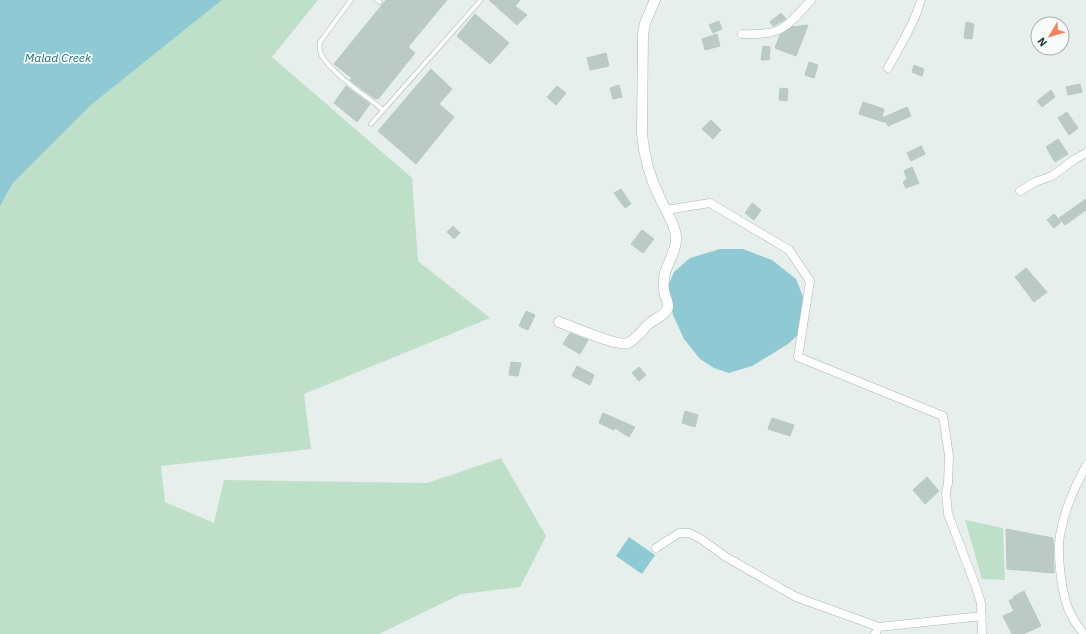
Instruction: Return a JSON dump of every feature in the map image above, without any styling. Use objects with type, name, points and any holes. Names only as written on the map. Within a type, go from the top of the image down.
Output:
[{"type":"street","points":[[559,322],[602,339],[624,344],[630,342],[668,308],[668,302],[664,291],[664,276],[676,240],[676,232],[659,197],[647,165],[642,134],[644,23],[655,0]]},
{"type":"street","points":[[742,34],[762,35],[776,32],[784,28],[811,0]]},
{"type":"street","points":[[888,68],[909,29],[921,0]]},
{"type":"street","points":[[1020,191],[1035,182],[1052,176],[1086,152]]},
{"type":"street","points":[[666,210],[710,203],[789,250],[810,281],[798,357],[943,416],[948,456],[948,483],[946,493],[948,514],[981,603],[982,634]]},
{"type":"street","points":[[1084,634],[1075,622],[1067,606],[1060,574],[1059,546],[1060,534],[1075,485],[1086,466]]},
{"type":"street","points":[[656,548],[679,533],[688,533],[701,539],[726,557],[796,597],[877,630],[982,616]]},
{"type":"lane","points":[[351,0],[320,42],[319,49],[323,59],[337,73],[383,110]]},
{"type":"lane","points":[[371,124],[481,0]]},
{"type":"green space","points":[[222,0],[318,0],[272,57],[412,178],[418,261],[490,318],[304,394],[311,449],[161,466],[165,502],[214,523],[224,480],[427,483],[501,458],[546,536],[520,587],[461,594],[379,634],[0,634],[0,206],[13,183],[91,105]]},
{"type":"green space","points":[[965,520],[1003,528],[1005,580],[982,579]]},
{"type":"water","name":"Malad Creek","points":[[0,0],[222,0],[91,105],[13,183],[0,206]]},
{"type":"water","points":[[720,249],[743,249],[772,260],[796,279],[805,302],[799,334],[788,344],[752,366],[729,373],[714,368],[700,359],[684,339],[673,315],[668,286],[674,272],[690,258]]},
{"type":"water","points":[[629,537],[655,555],[642,574],[616,556]]},
{"type":"building","points":[[386,0],[447,0],[408,47],[415,53],[378,99],[375,99],[350,80],[352,78],[334,64]]},
{"type":"building","points":[[489,0],[520,0],[515,6],[527,15],[517,25]]},
{"type":"building","points":[[781,13],[786,19],[773,26],[770,22]]},
{"type":"building","points":[[475,14],[509,43],[490,64],[457,36]]},
{"type":"building","points":[[719,21],[722,29],[713,33],[709,25]]},
{"type":"building","points":[[966,22],[974,24],[972,39],[964,38]]},
{"type":"building","points":[[808,25],[796,56],[775,48],[780,35],[792,27]]},
{"type":"building","points":[[717,34],[720,46],[705,50],[702,39]]},
{"type":"building","points":[[763,46],[770,47],[769,60],[761,60]]},
{"type":"building","points":[[606,53],[609,66],[590,70],[587,58]]},
{"type":"building","points":[[809,62],[818,65],[814,78],[805,75]]},
{"type":"building","points":[[914,65],[924,69],[922,76],[912,72]]},
{"type":"building","points":[[431,69],[452,89],[439,104],[454,117],[416,164],[378,131]]},
{"type":"building","points":[[1080,84],[1082,92],[1068,95],[1066,87]]},
{"type":"building","points":[[619,85],[622,97],[613,99],[610,88]]},
{"type":"building","points":[[346,86],[370,104],[357,122],[334,103]]},
{"type":"building","points":[[557,86],[566,93],[556,105],[547,97]]},
{"type":"building","points":[[780,88],[788,89],[787,101],[779,100]]},
{"type":"building","points":[[1051,90],[1055,97],[1042,107],[1037,101]]},
{"type":"building","points":[[863,102],[884,109],[882,118],[907,107],[911,116],[888,126],[887,123],[859,114]]},
{"type":"building","points":[[1067,112],[1078,128],[1069,135],[1058,118]]},
{"type":"building","points":[[711,120],[721,130],[713,139],[702,129]]},
{"type":"building","points":[[1058,139],[1068,154],[1055,162],[1046,147]]},
{"type":"building","points":[[921,146],[925,154],[911,161],[907,153]]},
{"type":"building","points":[[912,167],[919,183],[906,188],[903,182],[907,179],[904,171]]},
{"type":"building","points":[[621,189],[631,204],[625,208],[614,193]]},
{"type":"building","points":[[1086,199],[1086,210],[1065,225],[1059,218]]},
{"type":"building","points":[[752,203],[761,210],[754,220],[745,213]]},
{"type":"building","points":[[1054,214],[1061,222],[1054,228],[1047,220]]},
{"type":"building","points":[[453,226],[460,233],[454,239],[447,232]]},
{"type":"building","points":[[642,230],[654,239],[643,253],[631,244]]},
{"type":"building","points":[[1026,268],[1047,292],[1034,302],[1015,277]]},
{"type":"building","points":[[526,311],[535,315],[528,330],[519,326]]},
{"type":"building","points":[[570,333],[588,340],[580,354],[563,344]]},
{"type":"building","points":[[511,362],[521,363],[518,376],[509,375]]},
{"type":"building","points":[[577,366],[594,375],[590,385],[572,376]]},
{"type":"building","points":[[639,367],[646,375],[639,381],[632,373]]},
{"type":"building","points":[[685,411],[698,415],[695,427],[682,423]]},
{"type":"building","points":[[603,413],[635,427],[629,437],[615,428],[614,430],[599,423]]},
{"type":"building","points":[[772,418],[794,425],[790,436],[768,429]]},
{"type":"building","points":[[927,477],[939,491],[925,504],[913,490]]},
{"type":"building","points":[[1006,529],[1053,538],[1054,573],[1007,569]]},
{"type":"building","points":[[1024,591],[1041,626],[1023,634],[1012,634],[1003,616],[1014,611],[1009,601]]}]
